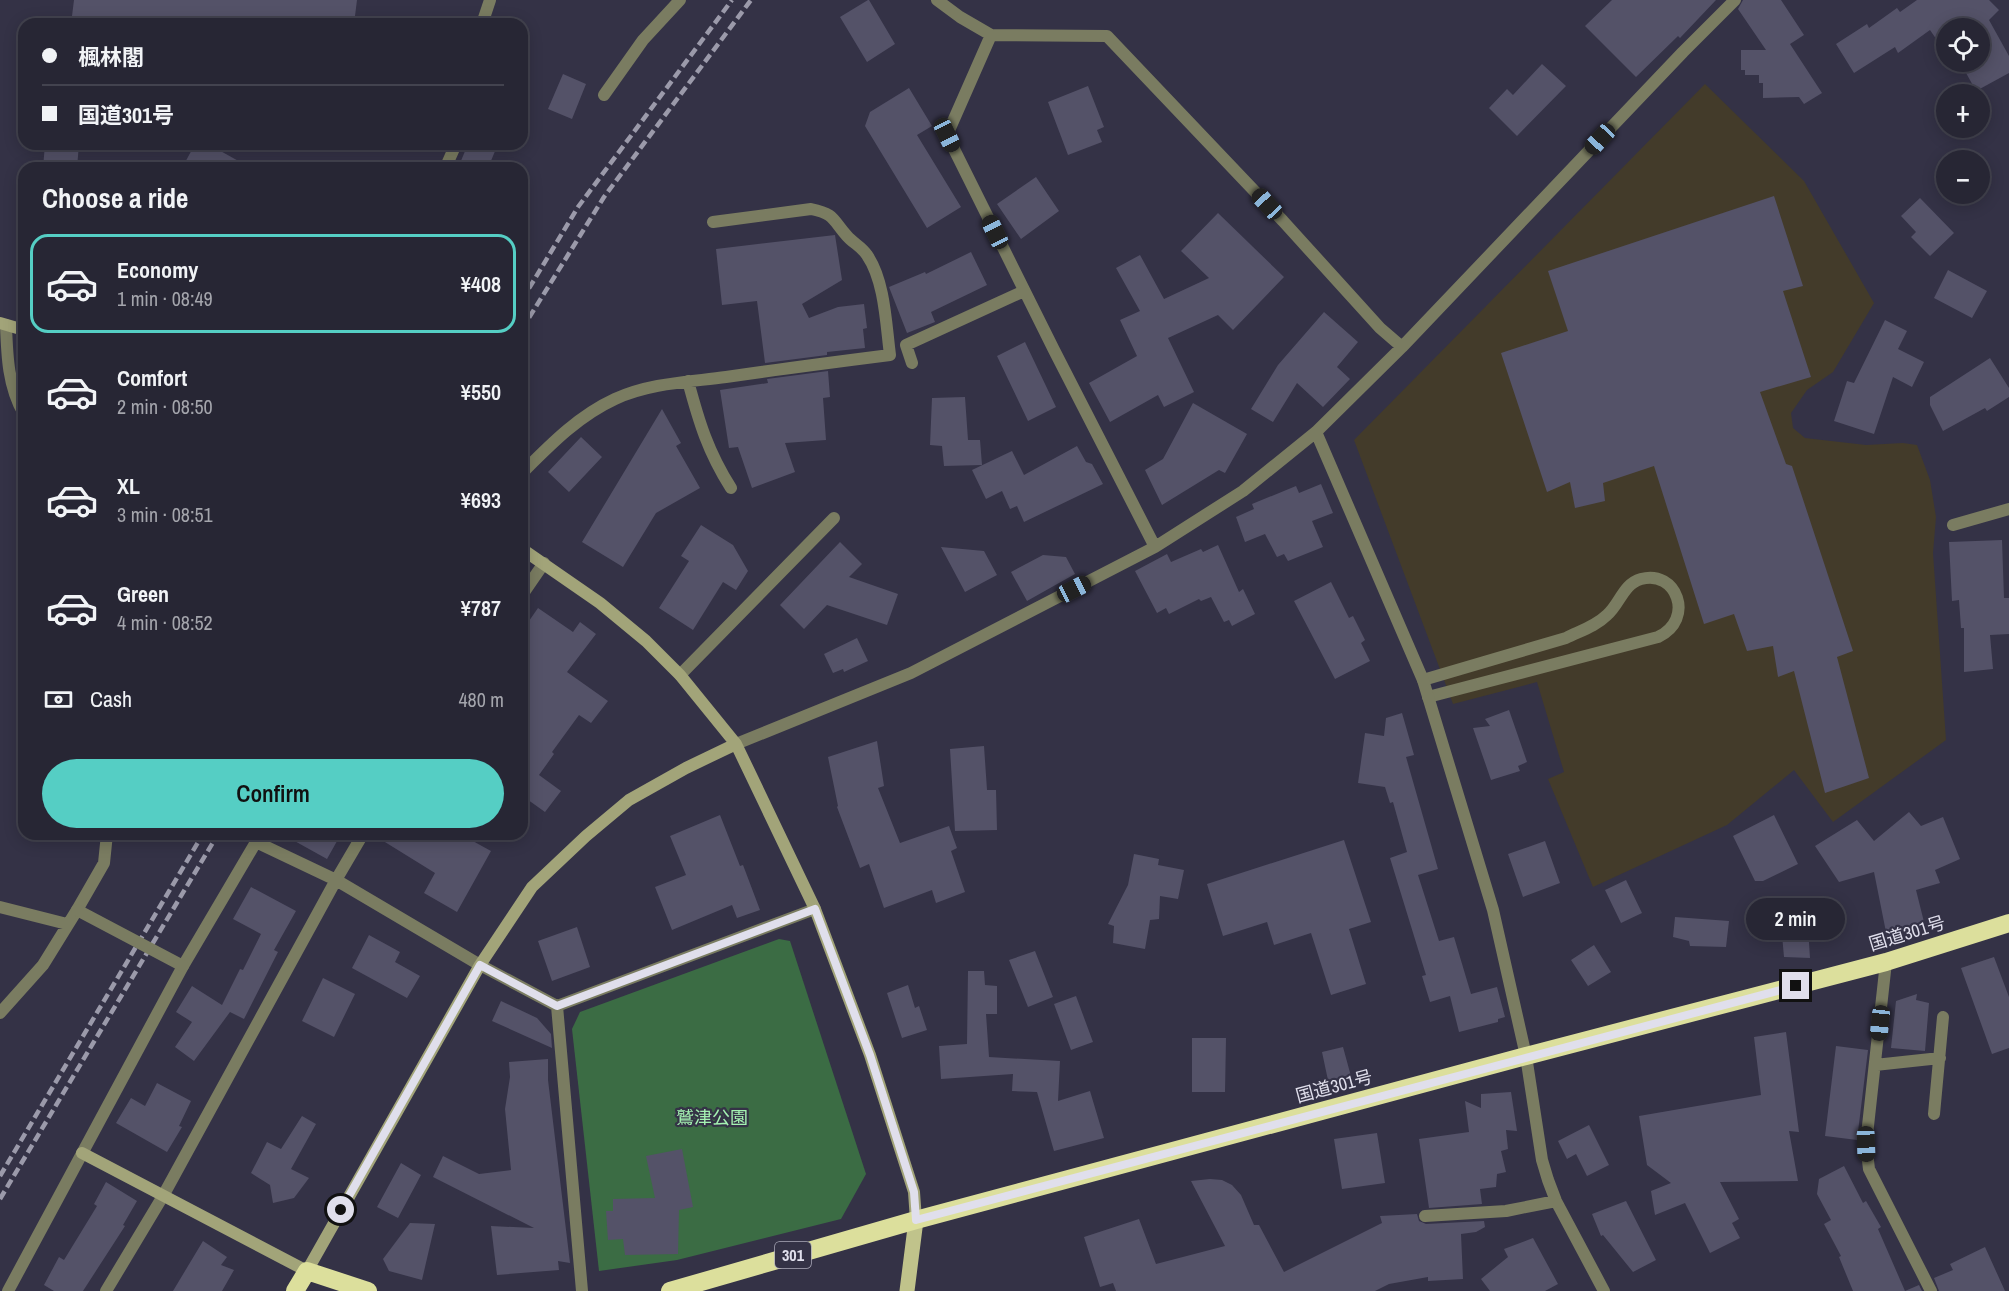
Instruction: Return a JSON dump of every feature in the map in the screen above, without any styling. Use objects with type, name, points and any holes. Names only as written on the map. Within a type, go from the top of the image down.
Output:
[{"type":"highway","name":"国道301号","points":[[670,1291],[916,1220],[1886,962],[2009,923]]},
{"type":"highway","points":[[295,1291],[307,1271],[368,1291]]},
{"type":"main road","points":[[908,1291],[916,1220]]},
{"type":"street","points":[[484,18],[490,0]]},
{"type":"street","points":[[604,95],[643,40],[680,0]]},
{"type":"street","points":[[938,0],[960,17],[991,35],[1107,36],[1283,221],[1380,328],[1402,347]]},
{"type":"street","points":[[81,1152],[307,1271],[480,965],[532,887],[586,836],[629,800],[686,768],[736,744],[911,673],[1155,547],[1242,491],[1317,432],[1402,347],[1683,51],[1735,0]]},
{"type":"street","points":[[991,35],[947,135],[1155,547]]},
{"type":"street","points":[[448,162],[453,150]]},
{"type":"street","points":[[528,467],[550,445],[590,412],[634,392],[688,381],[890,355],[882,300],[873,264],[866,252],[846,235],[836,220],[825,212],[811,209],[713,222]]},
{"type":"street","points":[[912,363],[906,345],[1024,291]]},
{"type":"street","points":[[18,328],[3,324],[18,404]]},
{"type":"street","points":[[688,381],[707,444],[716,465],[731,488]]},
{"type":"street","points":[[1317,432],[1423,680],[1493,910],[1526,1056],[1542,1160],[1556,1201],[1604,1291]]},
{"type":"street","points":[[1953,525],[2009,509]]},
{"type":"street","points":[[680,675],[834,518]]},
{"type":"street","points":[[528,553],[600,603],[646,641],[680,675],[736,744],[815,909],[870,1055],[914,1192],[916,1220]]},
{"type":"street","points":[[528,586],[544,563]]},
{"type":"street","points":[[1423,680],[1573,634],[1594,625],[1608,615],[1626,588],[1634,581],[1654,578],[1672,588],[1677,597],[1678,617],[1674,626],[1667,633],[1658,637],[1428,697]]},
{"type":"street","points":[[0,1013],[43,965],[77,910],[104,863],[106,840]]},
{"type":"street","points":[[106,1291],[163,1196],[359,840]]},
{"type":"street","points":[[8,1291],[183,966],[256,842],[336,880],[480,965],[557,1006],[815,909]]},
{"type":"street","points":[[0,907],[67,924]]},
{"type":"street","points":[[77,910],[183,966]]},
{"type":"street","points":[[1886,962],[1866,1144],[1869,1169],[1931,1291]]},
{"type":"street","points":[[557,1006],[582,1291]]},
{"type":"street","points":[[1934,1114],[1943,1017]]},
{"type":"street","points":[[1875,1065],[1940,1058]]},
{"type":"street","points":[[1425,1216],[1506,1211],[1556,1201]]},
{"type":"shaded area","points":[[1705,84],[1804,181],[1874,303],[1833,372],[1807,390],[1791,413],[1793,428],[1805,438],[1866,445],[1903,443],[1917,445],[1930,480],[1936,517],[1933,553],[1946,740],[1833,822],[1794,770],[1727,825],[1593,887],[1548,779],[1564,772],[1537,682],[1453,704],[1354,440]]},
{"type":"green space","name":"鷲津公園","points":[[779,939],[790,941],[866,1174],[841,1219],[677,1260],[599,1271],[572,1029],[580,1012]]},
{"type":"building","points":[[74,0],[357,0],[355,18],[72,18]]},
{"type":"building","points":[[868,0],[895,44],[867,62],[840,17]]},
{"type":"building","points":[[1612,0],[1716,0],[1680,38],[1678,36],[1636,77],[1585,26]]},
{"type":"building","points":[[1743,0],[1781,0],[1804,35],[1790,44],[1822,93],[1804,104],[1799,97],[1763,98],[1763,83],[1759,83],[1759,75],[1745,75],[1745,70],[1741,70],[1741,50],[1766,50],[1738,9]]},
{"type":"building","points":[[1917,0],[1989,0],[1999,10],[1990,19],[1936,18],[1936,39],[1930,30],[1898,53],[1895,47],[1854,73],[1836,44],[1867,24],[1869,28],[1897,8],[1900,12]]},
{"type":"building","points":[[1990,22],[2009,56],[2009,73],[1989,84],[1972,84],[1966,72],[1990,72]]},
{"type":"building","points":[[1542,64],[1566,86],[1517,136],[1489,108],[1507,89],[1513,95]]},
{"type":"building","points":[[563,74],[586,84],[572,119],[548,109]]},
{"type":"building","points":[[1088,86],[1104,127],[1097,130],[1102,142],[1068,155],[1048,102]]},
{"type":"building","points":[[909,88],[932,126],[917,135],[961,207],[927,228],[865,126],[870,112]]},
{"type":"building","points":[[44,150],[78,150],[78,162],[44,162]]},
{"type":"building","points":[[192,150],[219,150],[240,162],[185,162]]},
{"type":"building","points":[[466,150],[496,150],[490,162],[460,162]]},
{"type":"building","points":[[1036,177],[1059,211],[1021,239],[997,204]]},
{"type":"building","points":[[1774,196],[1803,286],[1783,291],[1811,377],[1760,392],[1786,464],[1792,466],[1853,651],[1837,657],[1869,778],[1825,793],[1794,671],[1778,677],[1773,646],[1747,651],[1734,614],[1704,624],[1654,466],[1603,483],[1605,501],[1575,508],[1570,482],[1547,492],[1501,353],[1568,331],[1548,271]]},
{"type":"building","points":[[1920,198],[1954,233],[1930,256],[1911,237],[1916,232],[1901,216]]},
{"type":"building","points":[[1218,213],[1284,277],[1233,330],[1218,315],[1168,338],[1194,392],[1164,407],[1158,395],[1110,422],[1089,383],[1137,356],[1120,320],[1140,311],[1116,268],[1140,255],[1164,299],[1209,278],[1181,251]]},
{"type":"building","points":[[835,235],[842,280],[802,304],[809,318],[838,307],[864,304],[867,328],[863,329],[865,348],[765,363],[757,301],[722,305],[716,249]]},
{"type":"building","points":[[971,252],[987,285],[931,312],[935,322],[907,333],[889,287],[925,272],[926,274]]},
{"type":"building","points":[[1948,270],[1987,291],[1972,318],[1934,298]]},
{"type":"building","points":[[1324,312],[1358,342],[1337,367],[1350,379],[1323,407],[1297,383],[1273,422],[1251,409],[1278,365]]},
{"type":"building","points":[[1885,320],[1907,331],[1898,349],[1924,362],[1912,387],[1893,377],[1874,434],[1834,421],[1847,381],[1854,383]]},
{"type":"building","points":[[1025,342],[1056,407],[1028,421],[997,356]]},
{"type":"building","points":[[1990,358],[2009,388],[2009,397],[1987,411],[1985,408],[1943,431],[1930,405],[1930,397]]},
{"type":"building","points":[[828,371],[830,397],[823,398],[826,440],[785,443],[795,472],[752,488],[738,447],[729,448],[720,390],[768,383],[767,379]]},
{"type":"building","points":[[965,397],[968,440],[980,440],[982,465],[944,466],[942,446],[930,445],[932,398]]},
{"type":"building","points":[[1193,403],[1247,434],[1225,473],[1219,470],[1162,505],[1145,470],[1163,459]]},
{"type":"building","points":[[662,409],[681,443],[676,446],[700,488],[656,513],[623,567],[582,542]]},
{"type":"building","points":[[581,437],[602,457],[569,492],[548,472]]},
{"type":"building","points":[[1077,446],[1086,462],[1092,464],[1103,484],[1024,522],[1017,506],[1010,509],[1002,491],[986,499],[972,470],[1012,451],[1024,475]]},
{"type":"building","points":[[1321,484],[1333,513],[1312,521],[1323,547],[1288,561],[1284,554],[1277,557],[1265,534],[1245,542],[1236,517],[1254,509],[1252,504],[1296,486],[1299,493]]},
{"type":"building","points":[[701,525],[733,545],[748,571],[736,590],[723,582],[693,630],[659,608],[689,561],[681,556]]},
{"type":"building","points":[[2002,540],[2004,598],[2009,598],[2009,634],[1990,635],[1993,669],[1964,672],[1964,628],[1961,628],[1959,600],[1952,601],[1949,542]]},
{"type":"building","points":[[840,542],[862,564],[849,577],[898,594],[887,625],[827,605],[804,629],[780,605]]},
{"type":"building","points":[[1218,545],[1239,592],[1243,589],[1255,614],[1232,626],[1229,620],[1224,622],[1211,597],[1201,601],[1199,599],[1169,614],[1166,608],[1157,613],[1135,571],[1167,554],[1171,562],[1201,549],[1203,552]]},
{"type":"building","points":[[941,547],[984,551],[997,575],[965,592]]},
{"type":"building","points":[[1043,555],[1066,557],[1075,574],[1027,601],[1011,572]]},
{"type":"building","points":[[1331,582],[1349,618],[1353,616],[1365,640],[1361,643],[1370,661],[1335,679],[1294,601]]},
{"type":"building","points":[[538,608],[573,632],[580,622],[596,634],[567,672],[608,701],[591,723],[579,715],[552,752],[554,754],[539,775],[561,791],[545,812],[528,800],[528,622]]},
{"type":"building","points":[[857,638],[868,661],[844,672],[843,669],[833,673],[824,654]]},
{"type":"building","points":[[1509,710],[1527,762],[1518,766],[1520,771],[1491,780],[1473,728],[1490,726],[1485,719]]},
{"type":"building","points":[[1402,713],[1414,755],[1406,757],[1438,869],[1418,875],[1439,941],[1454,937],[1471,994],[1497,987],[1505,1017],[1498,1019],[1498,1022],[1459,1032],[1450,996],[1430,1002],[1422,976],[1426,975],[1390,858],[1407,852],[1393,802],[1390,803],[1385,787],[1358,783],[1365,733],[1384,736],[1386,718]]},
{"type":"building","points":[[877,741],[884,786],[878,788],[900,843],[949,826],[957,848],[951,851],[965,892],[936,903],[932,890],[884,908],[869,864],[860,868],[837,807],[828,757]]},
{"type":"building","points":[[984,746],[987,790],[996,790],[997,830],[955,831],[950,749]]},
{"type":"building","points":[[1909,812],[1921,826],[1943,817],[1960,859],[1935,870],[1940,883],[1916,890],[1925,926],[1887,937],[1874,872],[1839,882],[1815,846],[1857,820],[1874,841]]},
{"type":"building","points":[[720,815],[760,910],[737,918],[732,905],[672,930],[655,887],[686,875],[670,836]]},
{"type":"building","points":[[1774,815],[1798,864],[1763,881],[1755,881],[1733,836]]},
{"type":"building","points":[[293,840],[338,840],[327,859]]},
{"type":"building","points":[[382,840],[471,840],[491,851],[457,912],[424,893],[435,873]]},
{"type":"building","points":[[1344,840],[1371,922],[1349,929],[1366,984],[1331,995],[1311,933],[1274,945],[1267,922],[1223,936],[1207,884]]},
{"type":"building","points":[[1545,841],[1560,883],[1523,897],[1508,854]]},
{"type":"building","points":[[1134,854],[1159,859],[1158,865],[1184,870],[1178,899],[1160,896],[1159,919],[1150,920],[1145,949],[1113,943],[1114,926],[1108,924],[1128,885]]},
{"type":"building","points":[[1626,880],[1642,913],[1621,923],[1605,890]]},
{"type":"building","points":[[251,887],[296,911],[274,950],[278,952],[244,1019],[230,1012],[194,1061],[175,1047],[192,1022],[176,1012],[192,986],[222,1005],[240,969],[243,970],[261,934],[233,919]]},
{"type":"building","points":[[1807,912],[1810,958],[1784,957],[1780,913]]},
{"type":"building","points":[[1675,917],[1729,921],[1726,947],[1690,946],[1689,941],[1673,937]]},
{"type":"building","points":[[577,927],[590,967],[552,981],[538,941]]},
{"type":"building","points":[[369,935],[400,952],[395,962],[420,976],[407,998],[352,968]]},
{"type":"building","points":[[1594,945],[1611,972],[1588,986],[1571,960]]},
{"type":"building","points":[[1035,951],[1053,997],[1028,1007],[1009,960]]},
{"type":"building","points":[[1994,957],[2009,997],[2009,1048],[1992,1054],[1961,968]]},
{"type":"building","points":[[968,971],[984,971],[985,985],[997,986],[997,1014],[986,1014],[989,1057],[1060,1061],[1058,1101],[1090,1091],[1104,1138],[1054,1151],[1037,1092],[1012,1091],[1013,1074],[941,1079],[939,1046],[967,1044]]},
{"type":"building","points":[[323,978],[355,994],[334,1037],[302,1021]]},
{"type":"building","points":[[908,985],[915,1008],[919,1006],[927,1030],[902,1038],[887,993]]},
{"type":"building","points":[[1917,994],[1916,1000],[1929,1003],[1925,1051],[1891,1048],[1896,1001]]},
{"type":"building","points":[[1076,996],[1093,1042],[1071,1050],[1054,1004]]},
{"type":"building","points":[[501,1001],[537,1018],[551,1034],[552,1048],[492,1021]]},
{"type":"building","points":[[1786,1032],[1799,1132],[1789,1131],[1798,1181],[1720,1182],[1739,1219],[1732,1223],[1740,1238],[1710,1253],[1685,1203],[1655,1215],[1651,1191],[1671,1183],[1647,1165],[1639,1116],[1761,1095],[1754,1037]]},
{"type":"building","points":[[1192,1038],[1226,1038],[1225,1092],[1192,1092]]},
{"type":"building","points":[[1836,1046],[1868,1050],[1857,1140],[1825,1136]]},
{"type":"building","points":[[1343,1047],[1352,1080],[1329,1085],[1322,1052]]},
{"type":"building","points":[[548,1059],[548,1080],[570,1263],[558,1261],[559,1270],[497,1275],[491,1226],[534,1228],[433,1177],[443,1156],[479,1174],[511,1170],[505,1109],[510,1077],[509,1062]]},
{"type":"building","points":[[157,1083],[191,1101],[179,1126],[182,1127],[167,1152],[116,1123],[131,1098],[145,1106]]},
{"type":"building","points":[[1511,1092],[1517,1131],[1506,1130],[1508,1149],[1501,1151],[1506,1172],[1497,1174],[1496,1187],[1480,1189],[1482,1204],[1429,1208],[1419,1139],[1469,1132],[1465,1101],[1481,1108],[1481,1094]]},
{"type":"building","points":[[302,1116],[316,1124],[291,1169],[309,1178],[294,1198],[273,1203],[270,1185],[251,1173],[267,1142],[281,1149]]},
{"type":"building","points":[[1589,1125],[1609,1165],[1587,1176],[1576,1154],[1567,1159],[1558,1141]]},
{"type":"building","points":[[1377,1133],[1385,1183],[1342,1189],[1334,1139]]},
{"type":"building","points":[[682,1149],[693,1207],[679,1210],[678,1254],[625,1255],[623,1239],[608,1240],[606,1211],[613,1211],[613,1199],[655,1198],[646,1156]]},
{"type":"building","points":[[401,1163],[421,1175],[398,1218],[377,1207]]},
{"type":"building","points":[[1844,1166],[1863,1203],[1866,1201],[1881,1227],[1878,1229],[1905,1291],[1853,1291],[1839,1257],[1841,1256],[1824,1224],[1831,1220],[1817,1194],[1819,1179]]},
{"type":"building","points":[[1222,1180],[1232,1185],[1241,1195],[1254,1225],[1259,1225],[1284,1272],[1382,1223],[1380,1216],[1417,1214],[1419,1221],[1426,1224],[1484,1221],[1485,1227],[1476,1232],[1461,1234],[1463,1279],[1428,1281],[1428,1277],[1389,1284],[1375,1291],[1116,1291],[1113,1283],[1100,1287],[1084,1237],[1139,1219],[1156,1264],[1225,1246],[1191,1181]]},
{"type":"building","points":[[106,1182],[137,1201],[123,1225],[125,1226],[83,1291],[54,1291],[44,1285],[59,1257],[64,1260],[97,1206],[94,1204]]},
{"type":"building","points":[[1626,1201],[1656,1260],[1633,1272],[1603,1235],[1601,1236],[1592,1214]]},
{"type":"building","points":[[410,1223],[435,1224],[422,1280],[389,1271],[383,1259]]},
{"type":"building","points":[[1533,1238],[1558,1284],[1545,1291],[1490,1291],[1481,1279],[1508,1257],[1504,1249]]},
{"type":"building","points":[[203,1241],[227,1257],[221,1265],[234,1270],[222,1291],[173,1291]]},
{"type":"building","points":[[1985,1247],[2005,1291],[1939,1291],[1934,1278],[1953,1270],[1950,1264]]},
{"type":"building","points":[[1919,1285],[1922,1291],[1905,1291]]},
{"type":"railway","points":[[528,290],[578,207],[732,0]]},
{"type":"railway","points":[[528,319],[604,197],[751,0]]},
{"type":"railway","points":[[0,1176],[199,840]]},
{"type":"railway","points":[[0,1199],[214,840]]},
{"type":"route","points":[[341,1210],[480,965],[557,1006],[815,909],[870,1055],[914,1192],[916,1220],[1796,986]]}]
